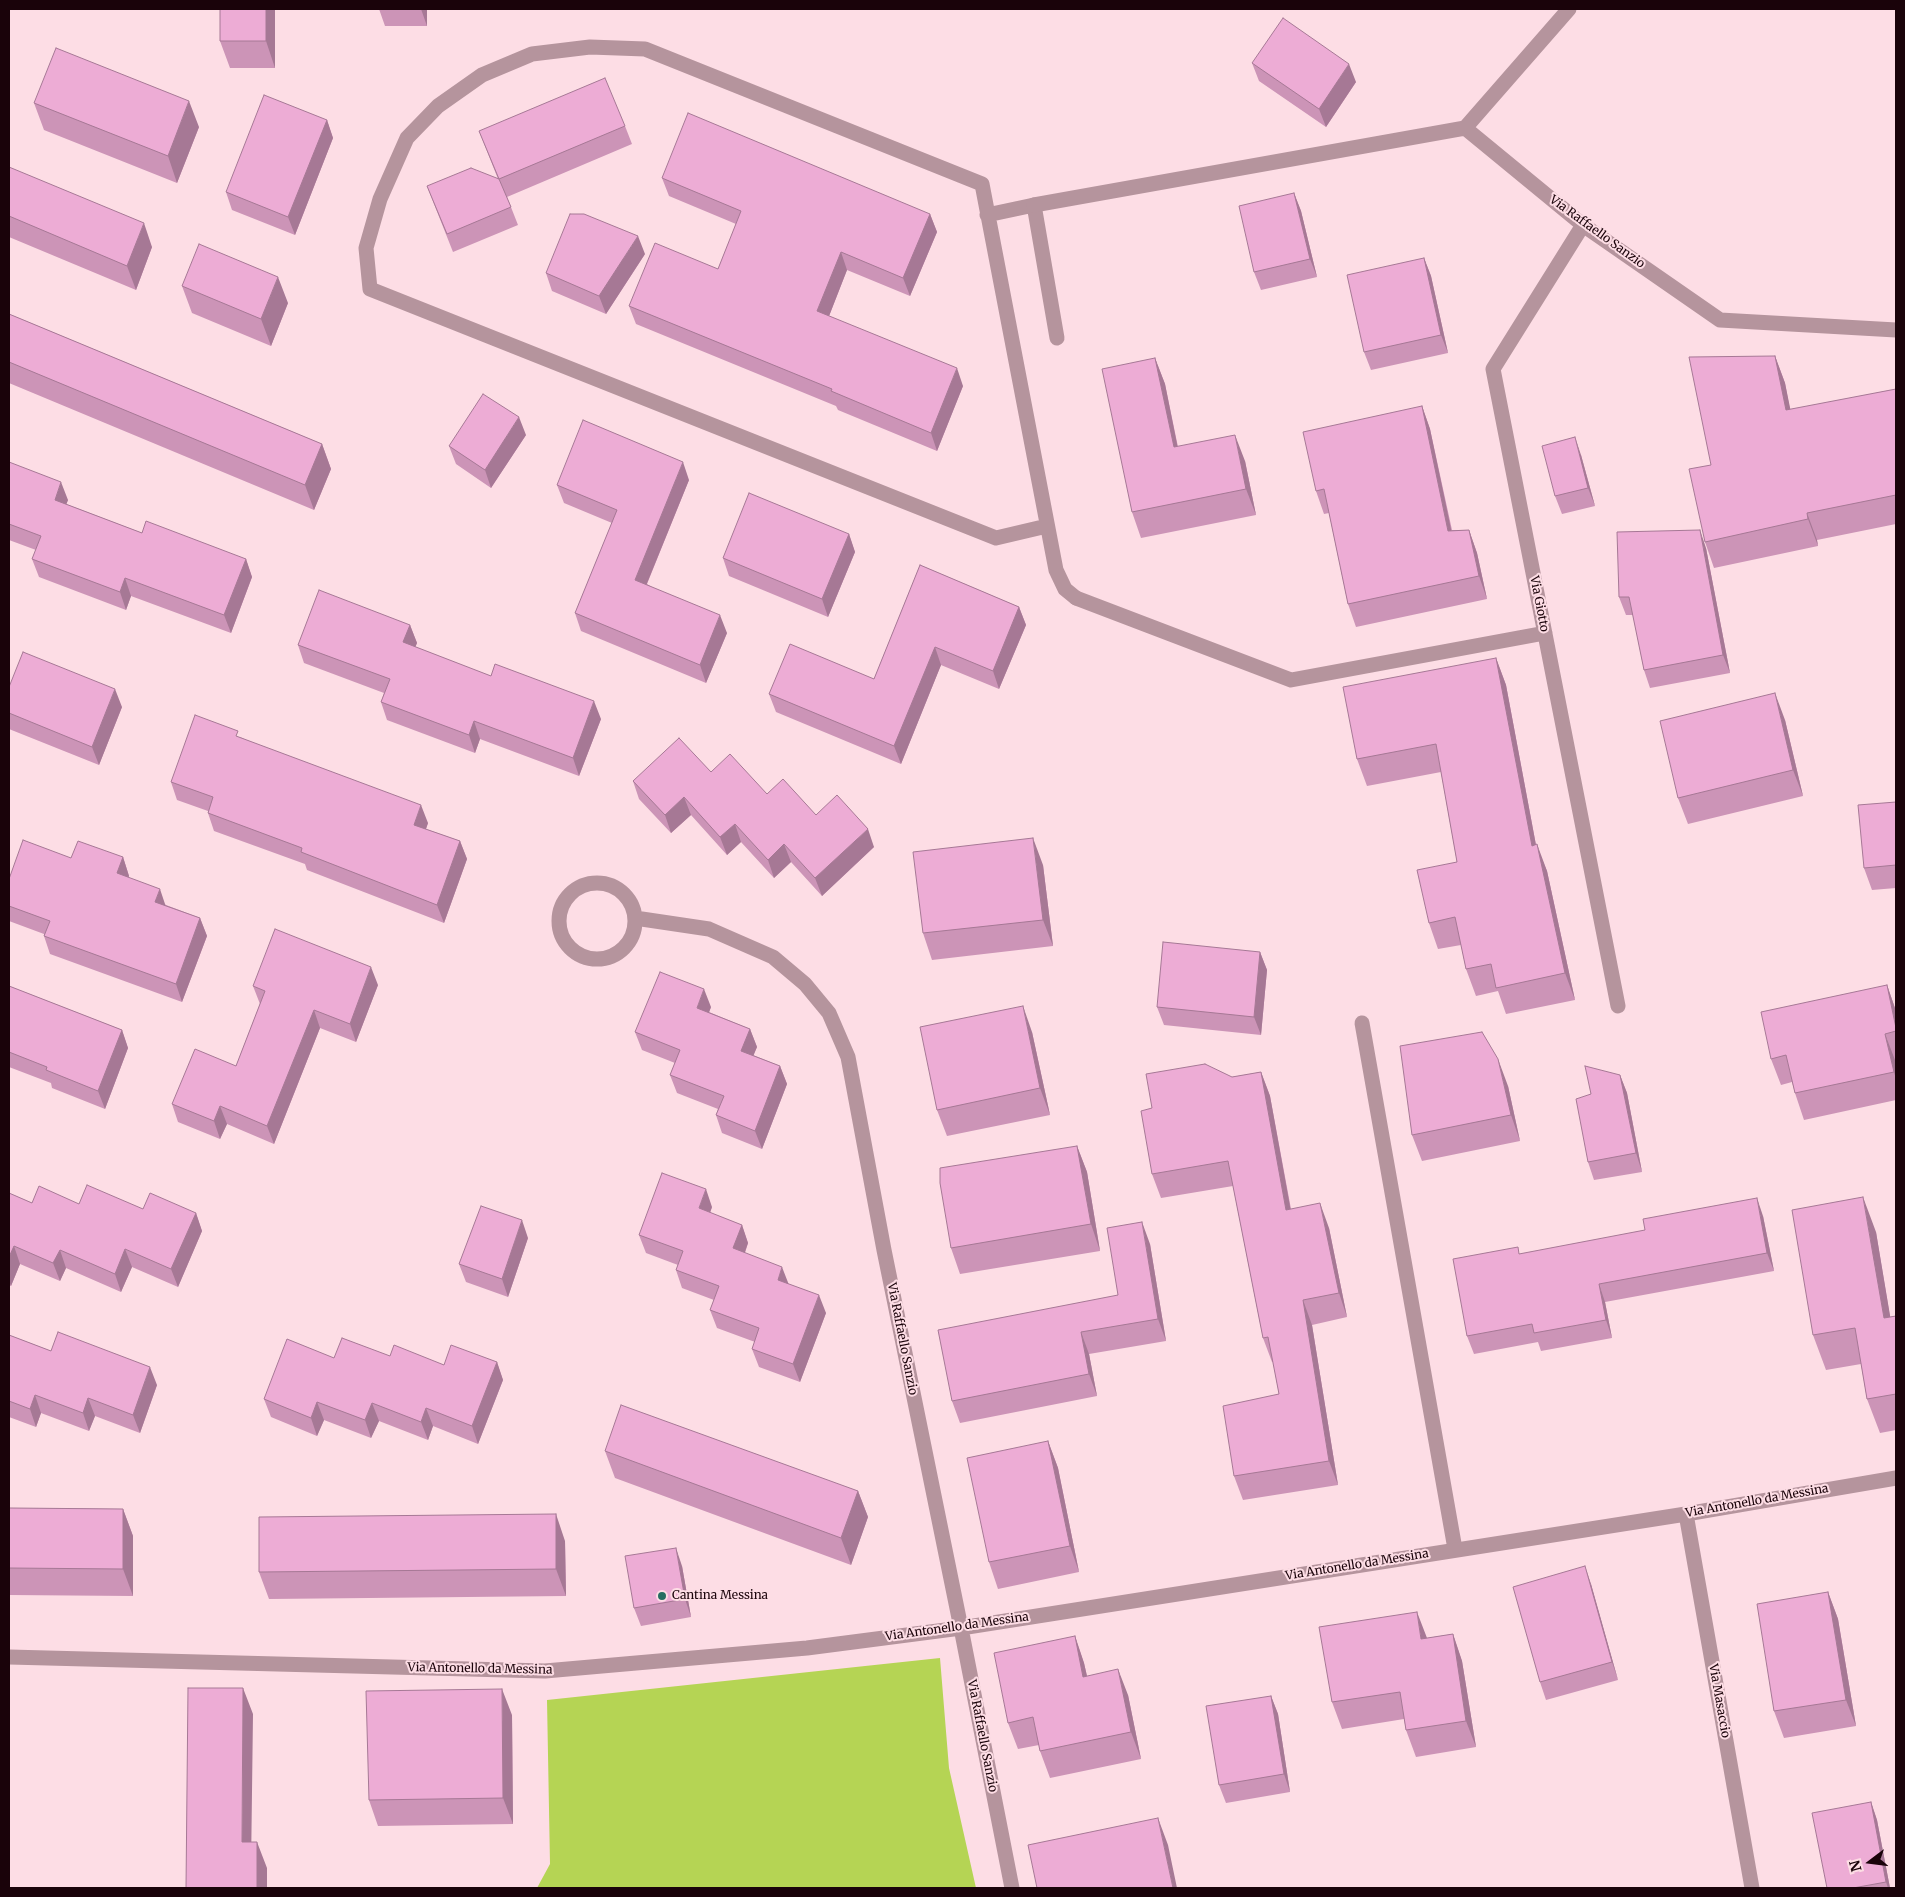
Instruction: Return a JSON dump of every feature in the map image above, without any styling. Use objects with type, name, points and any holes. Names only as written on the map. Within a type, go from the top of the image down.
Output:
[{"type":"street","points":[[987,215],[1465,128],[1570,9]]},
{"type":"street","points":[[1047,526],[996,538],[370,289],[366,248],[380,199],[407,138],[438,106],[482,75],[532,54],[590,47],[645,49],[982,184],[1047,526],[1056,570],[1065,590],[1076,598],[1291,680],[1545,633]]},
{"type":"street","name":"Via Raffaello Sanzio","points":[[1465,128],[1583,225],[1720,320],[1896,330]]},
{"type":"street","points":[[1034,205],[1057,338]]},
{"type":"street","name":"Via Giotto","points":[[1583,225],[1493,370],[1618,1006]]},
{"type":"street","points":[[602,883],[618,889],[630,901],[635,918],[633,934],[624,949],[609,957],[592,959],[576,953],[564,941],[559,925],[561,908],[570,894],[585,884],[602,883]]},
{"type":"street","name":"Via Raffaello Sanzio","points":[[635,918],[709,929],[773,956],[805,984],[829,1013],[848,1057],[886,1260],[1012,1888]]},
{"type":"street","points":[[1362,1023],[1455,1549]]},
{"type":"street","name":"Via Antonello da Messina","points":[[9,1656],[545,1671],[807,1648],[961,1628],[1686,1514],[1896,1478]]},
{"type":"street","name":"Via Masaccio","points":[[1686,1514],[1752,1888]]},
{"type":"green space","points":[[940,1658],[949,1768],[976,1888],[537,1888],[550,1864],[547,1700]]},
{"type":"building","points":[[220,9],[266,9],[266,41],[220,41]]},
{"type":"building","points":[[1283,18],[1349,64],[1319,109],[1252,63]]},
{"type":"building","points":[[56,48],[189,101],[168,156],[34,103]]},
{"type":"building","points":[[605,78],[625,126],[499,179],[479,131]]},
{"type":"building","points":[[264,95],[327,120],[288,217],[226,192]]},
{"type":"building","points":[[688,113],[930,214],[903,278],[841,252],[817,311],[957,368],[931,433],[831,391],[832,389],[629,306],[655,243],[718,269],[741,211],[662,178]]},
{"type":"building","points":[[9,167],[144,223],[127,266],[9,216]]},
{"type":"building","points":[[471,168],[499,179],[511,207],[447,234],[427,186]]},
{"type":"building","points":[[1294,193],[1310,259],[1254,272],[1239,206]]},
{"type":"building","points":[[570,214],[584,214],[638,236],[599,296],[546,273]]},
{"type":"building","points":[[199,244],[278,277],[261,319],[182,286]]},
{"type":"building","points":[[1424,258],[1441,335],[1364,352],[1347,275]]},
{"type":"building","points":[[9,314],[322,444],[305,485],[9,362]]},
{"type":"building","points":[[1775,356],[1786,410],[1896,389],[1896,495],[1807,513],[1808,519],[1705,542],[1689,469],[1711,465],[1689,357]]},
{"type":"building","points":[[1155,358],[1174,447],[1235,435],[1246,489],[1132,512],[1102,369]]},
{"type":"building","points":[[483,394],[519,417],[485,470],[449,446]]},
{"type":"building","points":[[1422,406],[1448,531],[1469,530],[1479,576],[1348,604],[1324,489],[1316,491],[1303,432]]},
{"type":"building","points":[[583,420],[683,462],[635,580],[720,615],[700,665],[575,613],[617,510],[557,485]]},
{"type":"building","points":[[1575,437],[1588,488],[1555,496],[1542,446]]},
{"type":"building","points":[[9,462],[61,482],[55,500],[142,533],[146,521],[246,559],[224,615],[125,578],[120,592],[32,559],[41,536],[9,524]]},
{"type":"building","points":[[749,493],[849,534],[822,599],[723,558]]},
{"type":"building","points":[[1700,530],[1723,655],[1644,670],[1629,597],[1619,597],[1617,532]]},
{"type":"building","points":[[920,565],[1019,607],[993,671],[935,647],[894,746],[769,694],[790,644],[874,679]]},
{"type":"building","points":[[319,590],[410,625],[403,642],[491,676],[495,664],[594,701],[573,758],[474,721],[469,735],[381,702],[390,679],[298,645]]},
{"type":"building","points":[[23,652],[115,689],[92,747],[9,713],[9,687]]},
{"type":"building","points":[[1496,658],[1532,846],[1537,844],[1565,973],[1496,988],[1491,964],[1466,969],[1455,917],[1429,923],[1417,870],[1457,862],[1436,744],[1357,759],[1343,687]]},
{"type":"building","points":[[1775,693],[1793,770],[1678,798],[1660,721]]},
{"type":"building","points":[[195,715],[238,731],[236,736],[421,805],[414,825],[460,841],[437,905],[301,852],[302,848],[208,813],[213,797],[171,782]]},
{"type":"building","points":[[679,738],[711,772],[730,754],[767,794],[783,779],[816,815],[837,795],[868,829],[815,878],[784,844],[768,860],[735,824],[720,837],[684,797],[665,815],[633,781]]},
{"type":"building","points":[[1896,802],[1896,865],[1864,868],[1858,805]]},
{"type":"building","points":[[1033,838],[1043,920],[923,933],[913,852]]},
{"type":"building","points":[[23,840],[71,858],[78,841],[123,857],[117,873],[160,889],[155,902],[200,918],[176,984],[44,936],[50,921],[9,906],[9,879]]},
{"type":"building","points":[[275,929],[371,967],[350,1024],[314,1010],[267,1126],[220,1106],[214,1121],[172,1104],[195,1049],[236,1066],[265,991],[253,986]]},
{"type":"building","points":[[1163,942],[1260,952],[1254,1017],[1157,1007]]},
{"type":"building","points":[[660,972],[704,989],[697,1008],[750,1029],[741,1051],[780,1066],[755,1131],[716,1115],[724,1096],[670,1075],[680,1050],[635,1032]]},
{"type":"building","points":[[1887,985],[1896,1031],[1885,1034],[1894,1072],[1795,1093],[1786,1055],[1771,1059],[1761,1012]]},
{"type":"building","points":[[9,986],[122,1030],[98,1091],[46,1070],[47,1067],[9,1052]]},
{"type":"building","points":[[1023,1006],[1040,1088],[937,1110],[920,1027]]},
{"type":"building","points":[[1482,1032],[1498,1059],[1511,1115],[1412,1135],[1400,1046]]},
{"type":"building","points":[[1205,1064],[1232,1077],[1261,1072],[1286,1210],[1320,1203],[1339,1293],[1303,1300],[1329,1461],[1234,1476],[1223,1406],[1279,1394],[1268,1337],[1263,1338],[1228,1161],[1152,1174],[1141,1111],[1152,1108],[1146,1074]]},
{"type":"building","points":[[1585,1066],[1620,1075],[1636,1153],[1588,1162],[1576,1099],[1591,1094]]},
{"type":"building","points":[[1077,1146],[1091,1224],[951,1248],[940,1183],[940,1168]]},
{"type":"building","points":[[662,1173],[706,1189],[699,1208],[742,1225],[733,1248],[782,1267],[778,1280],[819,1295],[793,1364],[752,1349],[759,1328],[710,1310],[719,1286],[676,1270],[683,1251],[639,1235]]},
{"type":"building","points":[[87,1185],[143,1209],[150,1193],[196,1213],[171,1269],[125,1249],[115,1274],[60,1250],[53,1263],[14,1246],[9,1257],[9,1193],[32,1203],[39,1186],[79,1204]]},
{"type":"building","points":[[1863,1197],[1884,1318],[1896,1316],[1896,1394],[1867,1399],[1855,1328],[1813,1335],[1792,1210]]},
{"type":"building","points":[[1757,1198],[1767,1253],[1599,1284],[1606,1320],[1534,1333],[1532,1324],[1467,1336],[1453,1259],[1518,1247],[1519,1254],[1645,1230],[1643,1219]]},
{"type":"building","points":[[481,1206],[522,1220],[502,1279],[459,1264]]},
{"type":"building","points":[[1142,1222],[1158,1319],[1081,1332],[1089,1374],[952,1401],[938,1330],[1118,1295],[1107,1228]]},
{"type":"building","points":[[58,1332],[150,1367],[133,1415],[88,1398],[83,1413],[35,1395],[30,1409],[9,1401],[9,1335],[51,1351]]},
{"type":"building","points":[[342,1338],[390,1356],[394,1345],[444,1365],[451,1345],[497,1362],[472,1426],[426,1408],[421,1422],[372,1403],[365,1420],[317,1402],[311,1418],[264,1399],[287,1339],[334,1358]]},
{"type":"building","points":[[621,1405],[858,1491],[841,1538],[605,1451]]},
{"type":"building","points":[[1048,1441],[1070,1546],[989,1562],[967,1458]]},
{"type":"building","points":[[9,1508],[123,1509],[123,1569],[9,1568]]},
{"type":"building","points":[[556,1514],[556,1569],[259,1572],[259,1517]]},
{"type":"building","points":[[676,1548],[685,1599],[634,1608],[625,1556]]},
{"type":"building","points":[[1585,1566],[1612,1662],[1540,1682],[1513,1587]]},
{"type":"building","points":[[1828,1592],[1846,1700],[1774,1711],[1757,1604]]},
{"type":"building","points":[[1417,1612],[1421,1639],[1453,1634],[1466,1721],[1406,1730],[1400,1692],[1332,1702],[1319,1627]]},
{"type":"building","points":[[1075,1636],[1083,1677],[1118,1669],[1131,1732],[1040,1751],[1033,1717],[1008,1723],[994,1653]]},
{"type":"building","points":[[188,1688],[243,1688],[242,1842],[257,1842],[257,1888],[186,1888]]},
{"type":"building","points":[[502,1689],[503,1798],[369,1800],[366,1691]]},
{"type":"building","points":[[1271,1696],[1284,1774],[1219,1785],[1206,1706]]},
{"type":"building","points":[[1871,1802],[1886,1882],[1853,1888],[1827,1888],[1812,1813]]},
{"type":"building","points":[[1158,1818],[1173,1888],[1037,1888],[1028,1845]]},
{"type":"place","name":"Cantina Messina","points":[[662,1596]]}]
